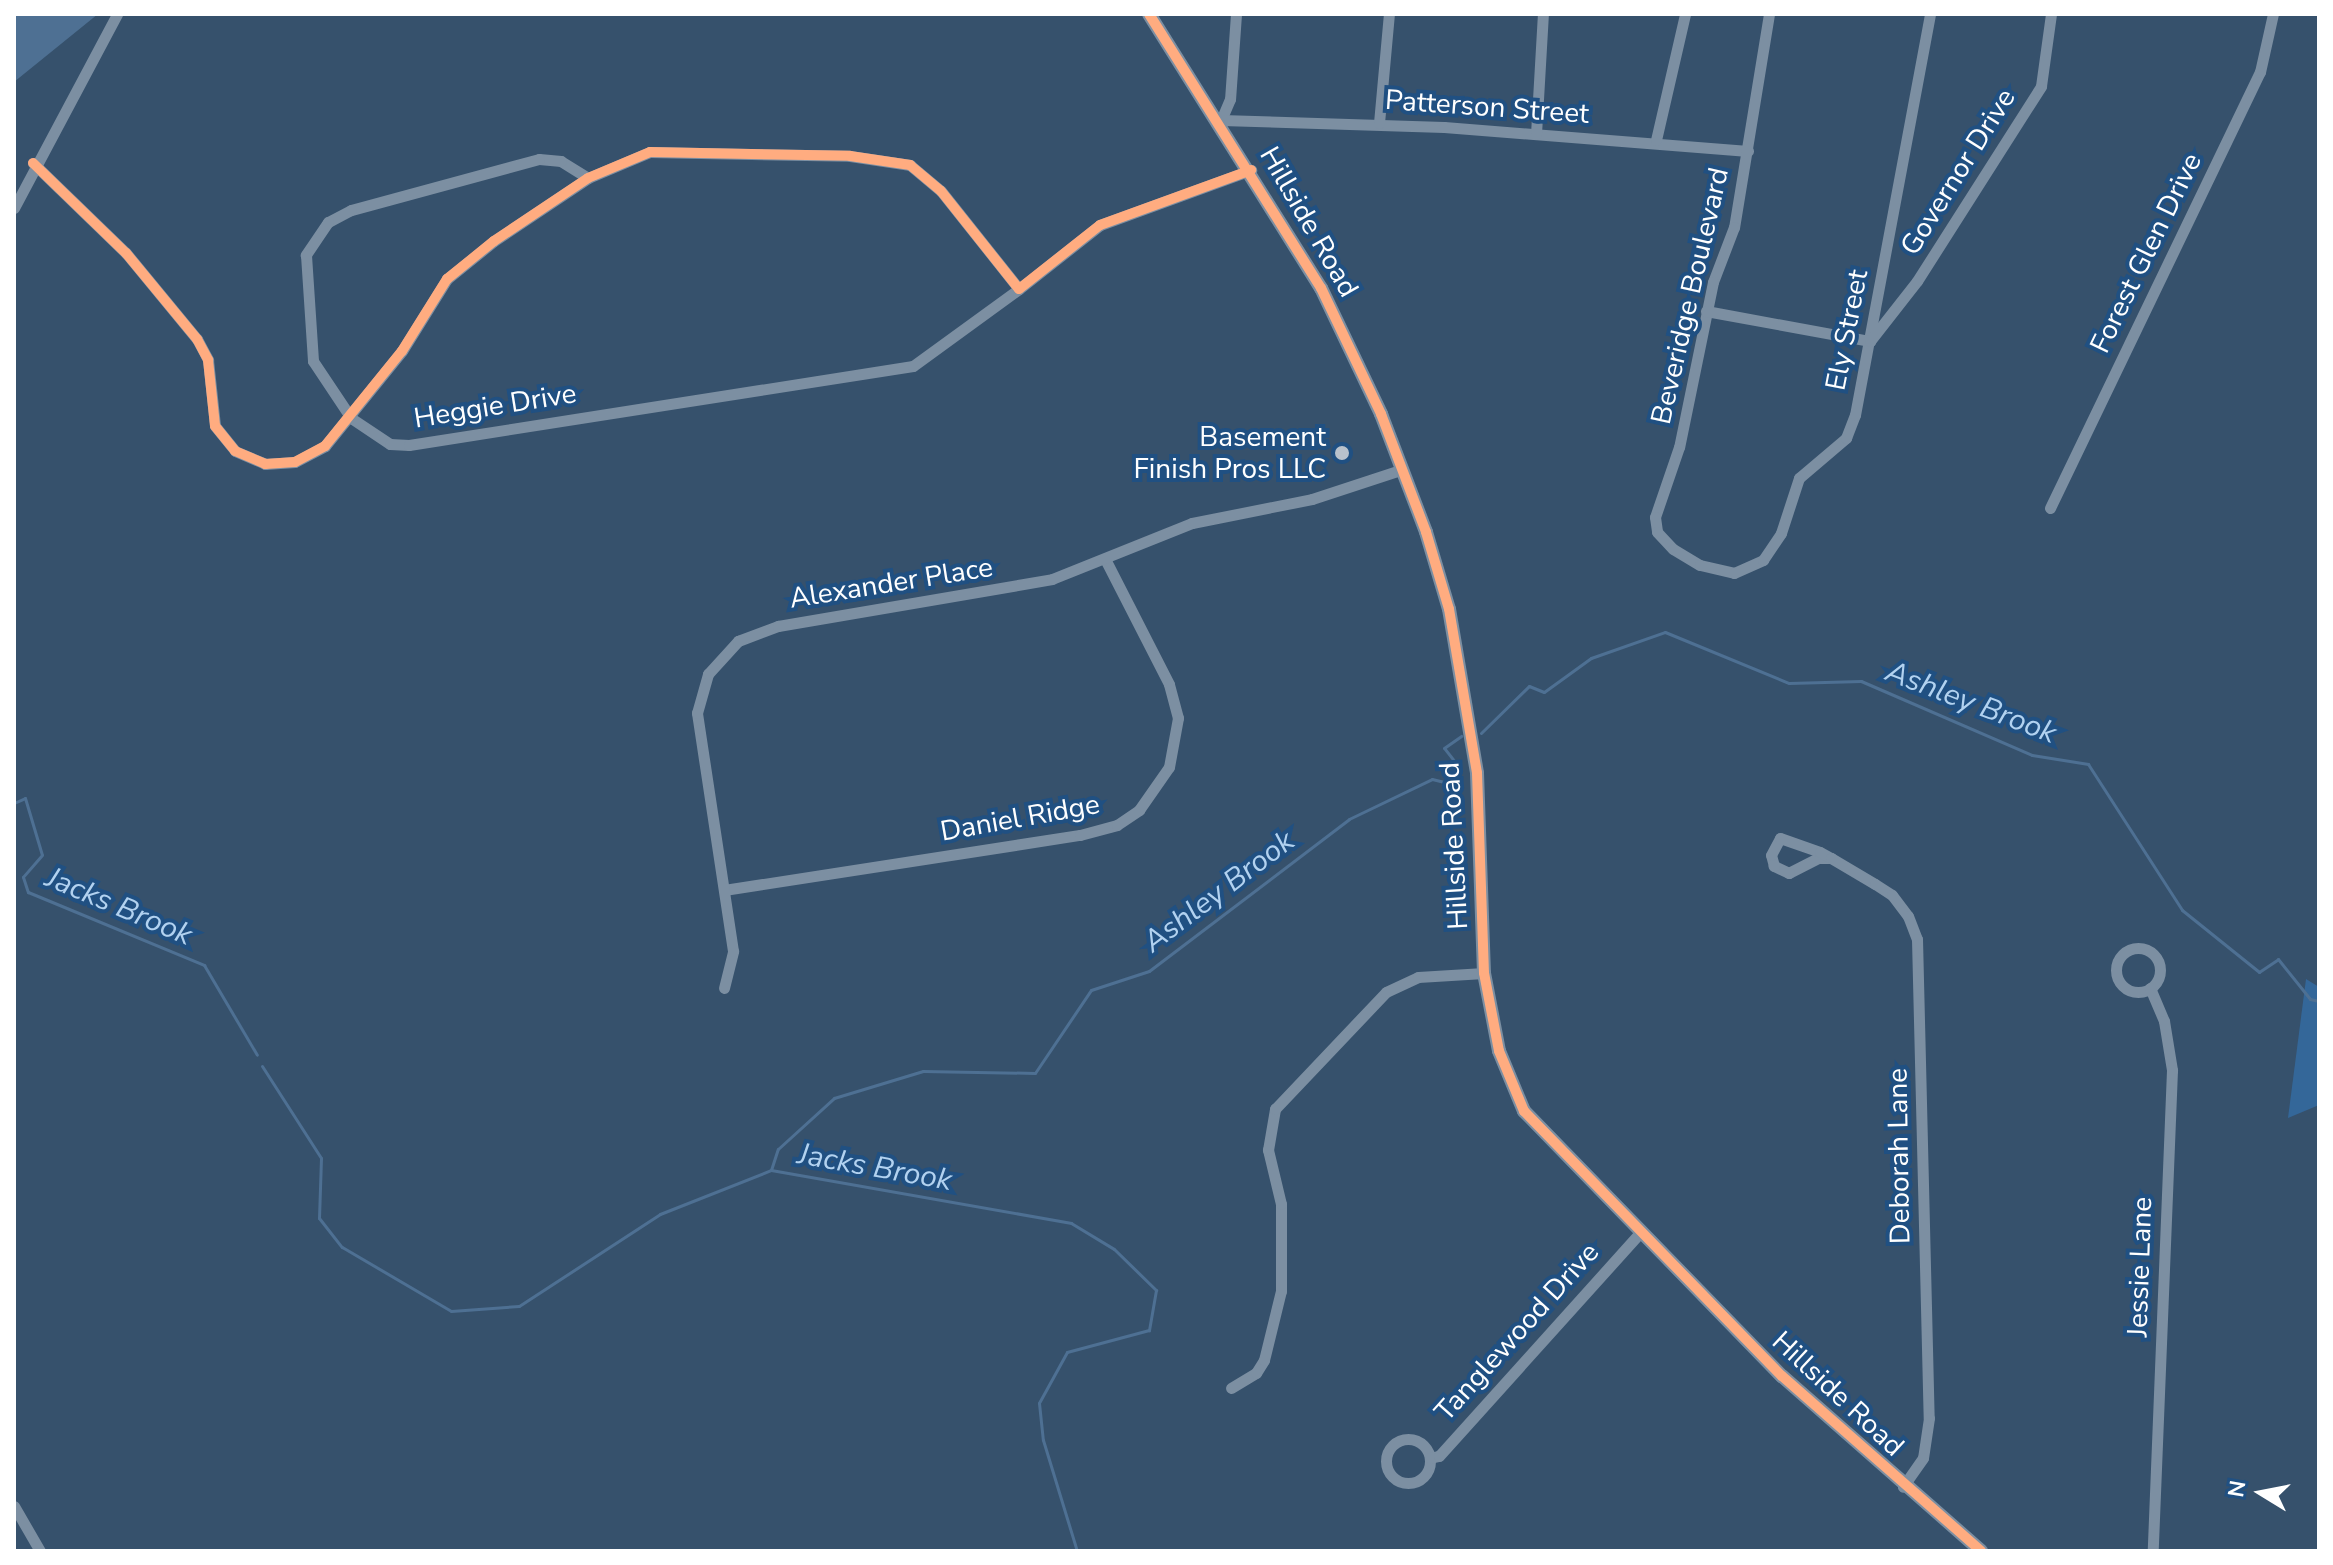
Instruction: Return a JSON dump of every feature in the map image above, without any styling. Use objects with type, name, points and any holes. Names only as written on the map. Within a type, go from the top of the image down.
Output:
[{"type":"street","points":[[14,208],[33,163],[117,14]]},
{"type":"street","name":"Hillside Road","points":[[1149,14],[1221,120],[1333,311],[1381,414],[1449,609],[1475,755],[1484,973],[1503,1065],[1524,1111],[1639,1234],[1903,1487],[1981,1551]]},
{"type":"street","points":[[1221,120],[1230,99],[1236,14]]},
{"type":"street","points":[[1379,123],[1389,14]]},
{"type":"street","points":[[1536,134],[1543,14]]},
{"type":"street","points":[[1656,140],[1685,14]]},
{"type":"street","name":"Beveridge Boulevard","points":[[1700,565],[1665,543],[1655,517],[1683,432],[1706,311],[1734,227],[1769,14]]},
{"type":"street","name":"Ely Street","points":[[1700,565],[1734,573],[1763,560],[1781,533],[1799,478],[1846,438],[1870,341],[1930,14]]},
{"type":"street","name":"Governor Drive","points":[[1870,341],[1917,281],[2041,86],[2051,14]]},
{"type":"street","name":"Forest Glen Drive","points":[[2050,508],[2260,72],[2273,14]]},
{"type":"street","name":"Patterson Street","points":[[1221,120],[1379,123],[1656,140],[1748,151]]},
{"type":"street","points":[[33,163],[126,253],[197,339],[208,360],[215,426],[235,451],[265,464],[295,462],[325,446],[351,418],[402,351],[447,279],[588,178],[650,152],[681,150],[850,156],[910,165],[941,191],[1019,289]]},
{"type":"street","name":"Heggie Drive","points":[[588,178],[561,161],[539,159],[351,210],[321,229],[306,255],[304,279],[313,361],[351,418],[390,444],[409,445],[913,366],[1100,225],[1251,170]]},
{"type":"street","points":[[1706,311],[1870,341]]},
{"type":"street","name":"Alexander Place","points":[[724,988],[733,957],[697,719],[704,683],[723,652],[761,630],[1027,585],[1105,559],[1192,523],[1312,499],[1400,470]]},
{"type":"street","name":"Daniel Ridge","points":[[724,890],[1080,835],[1117,825],[1139,810],[1169,767],[1178,718],[1169,684],[1105,559]]},
{"type":"street","name":"Deborah Lane","points":[[1831,858],[1818,858],[1789,873],[1774,866],[1771,855],[1780,838],[1793,838],[1831,858],[1892,895],[1917,939],[1929,1418],[1923,1458],[1903,1487]]},
{"type":"street","points":[[1231,1388],[1256,1373],[1264,1360],[1281,1291],[1281,1204],[1268,1150],[1275,1109],[1386,992],[1418,977],[1484,973]]},
{"type":"street","name":"Jessie Lane","points":[[2150,988],[2164,1021],[2172,1070],[2153,1551]]},
{"type":"street","name":"Tanglewood Drive","points":[[1430,1458],[1439,1456],[1639,1234]]},
{"type":"street","name":"Tanglewood Drive","points":[[1410,1439],[1423,1445],[1430,1458],[1427,1472],[1409,1483],[1390,1474],[1386,1461],[1396,1442],[1410,1439]]},
{"type":"street","points":[[14,1506],[40,1551]]},
{"type":"shaded area","points":[[14,14],[98,14],[14,82]]},
{"type":"shaded area","points":[[2306,979],[2319,987],[2319,1105],[2288,1118]]},
{"type":"waterway","name":"Ashley Brook","points":[[1481,733],[1529,686],[1544,692],[1591,658],[1665,632],[1789,683],[1861,681],[2032,755],[2088,764],[2182,910],[2259,972],[2278,959],[2310,999],[2319,1001]]},
{"type":"waterway","name":"Ashley Brook","points":[[771,1170],[778,1149],[834,1098],[923,1071],[1035,1073],[1091,990],[1149,971],[1349,819],[1432,779],[1456,785],[1459,767],[1444,748],[1461,736]]},
{"type":"waterway","name":"Jacks Brook","points":[[14,803],[25,798],[42,855],[23,877],[28,892],[204,965],[257,1055]]},
{"type":"waterway","name":"Jacks Brook","points":[[262,1066],[321,1158],[319,1218],[342,1247],[451,1311],[519,1306],[660,1214],[771,1170],[1071,1223],[1114,1249],[1156,1290],[1149,1330],[1067,1352],[1039,1403],[1043,1440],[1077,1551]]},
{"type":"cycle path","points":[[1149,14],[1321,288],[1381,414],[1426,532],[1449,609],[1477,773],[1484,973],[1499,1051],[1524,1111],[1782,1376],[1981,1551]]},
{"type":"cycle path","points":[[33,163],[126,253],[197,339],[208,360],[215,426],[235,451],[265,464],[295,462],[325,446],[402,351],[447,279],[494,241],[588,178],[650,152],[850,156],[910,165],[941,191],[1019,289],[1100,225],[1251,170]]},
{"type":"place","name":"Basement Finish Pros LLC","points":[[1342,453]]}]
